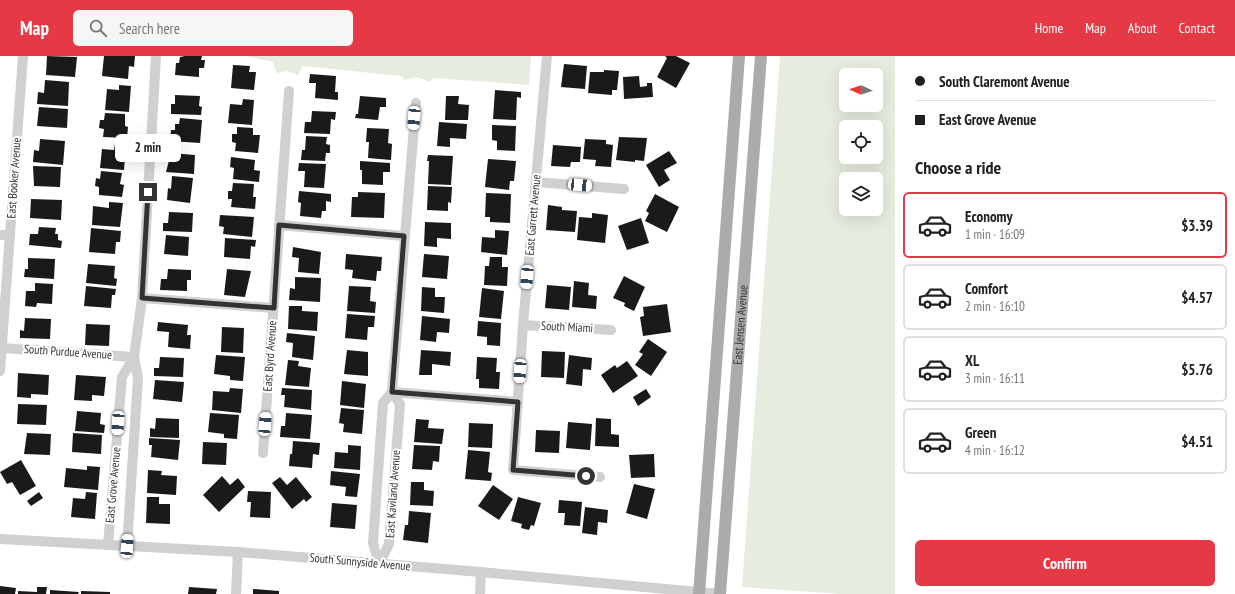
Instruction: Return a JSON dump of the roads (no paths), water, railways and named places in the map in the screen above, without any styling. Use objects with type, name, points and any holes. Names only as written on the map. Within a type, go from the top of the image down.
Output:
[{"type":"main road","name":"East Jensen Avenue","points":[[699,593],[739,56]]},
{"type":"main road","name":"East Jensen Avenue","points":[[720,594],[761,56]]},
{"type":"street","name":"East Booker Avenue","points":[[0,371],[5,235],[23,56]]},
{"type":"street","name":"East Grove Avenue","points":[[127,546],[138,378],[134,357],[142,298],[156,56]]},
{"type":"street","name":"East Garrett Avenue","points":[[548,56],[523,325],[513,470],[600,477]]},
{"type":"street","name":"East Byrd Avenue","points":[[263,453],[289,91]]},
{"type":"street","name":"East Kaviland Avenue","points":[[379,564],[373,543],[383,403],[392,392],[416,103]]},
{"type":"street","points":[[536,182],[624,188]]},
{"type":"street","points":[[279,225],[404,236]]},
{"type":"street","points":[[142,298],[274,308]]},
{"type":"street","name":"South Miami","points":[[523,325],[611,330]]},
{"type":"street","name":"South Purdue Avenue","points":[[2,348],[134,357]]},
{"type":"street","name":"East Grove Avenue","points":[[108,545],[122,377],[134,357]]},
{"type":"street","points":[[392,392],[518,402]]},
{"type":"street","name":"East Kaviland Avenue","points":[[379,564],[389,544],[400,404],[392,392]]},
{"type":"street","name":"South Sunnyside Avenue","points":[[0,539],[238,552],[720,594]]},
{"type":"street","points":[[236,594],[238,552]]},
{"type":"street","points":[[480,594],[481,572]]}]
